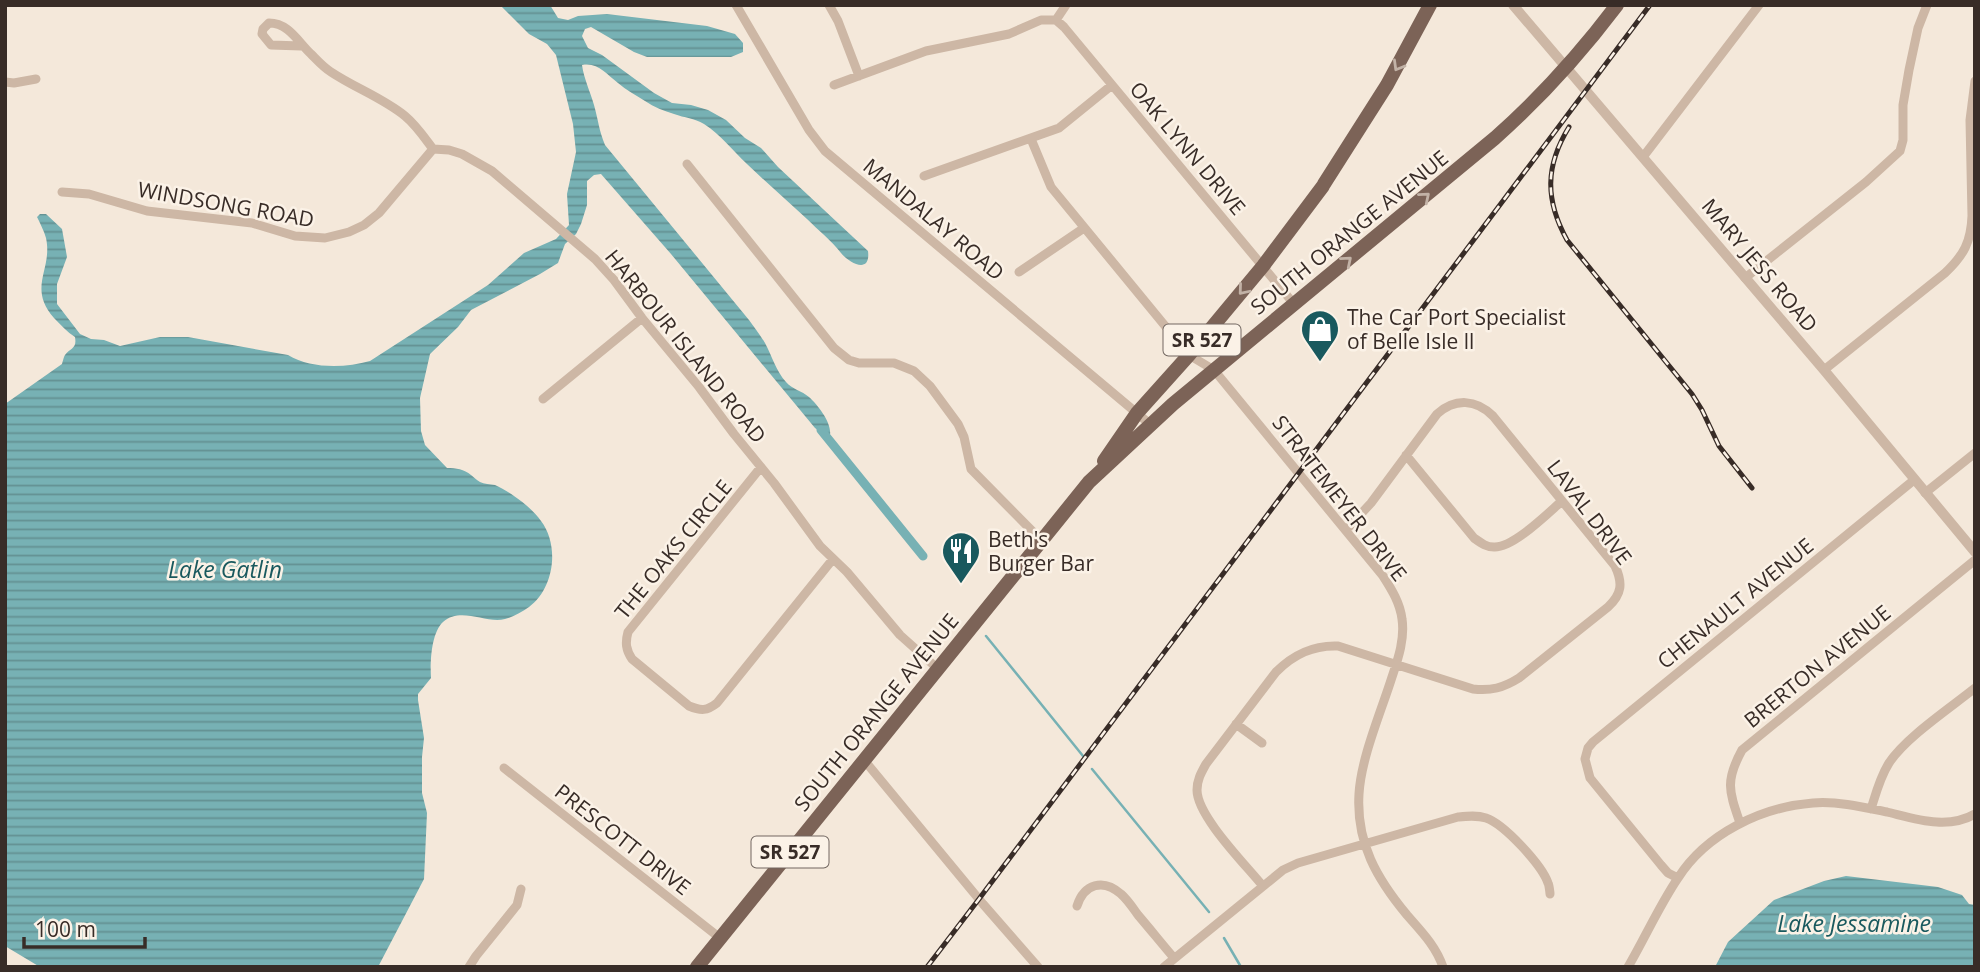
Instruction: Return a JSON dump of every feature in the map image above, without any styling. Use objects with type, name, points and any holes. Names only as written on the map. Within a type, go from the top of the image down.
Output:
[{"type":"main road","name":"SR 527","points":[[1089,482],[1137,412],[1189,355],[1263,266],[1324,185],[1382,94],[1430,5]]},
{"type":"main road","name":"SOUTH ORANGE AVENUE","points":[[697,967],[1089,482],[1214,370],[1495,138],[1566,68],[1616,5]]},
{"type":"street","name":"MANDALAY ROAD","points":[[736,5],[809,130],[825,151],[1151,425]]},
{"type":"street","points":[[829,5],[859,76]]},
{"type":"street","points":[[835,85],[926,51],[1009,34],[1041,20],[1053,20],[1066,5]]},
{"type":"street","name":"MARY JESS ROAD","points":[[1513,5],[1975,552]]},
{"type":"street","points":[[1643,157],[1759,5]]},
{"type":"street","points":[[1745,278],[1866,182],[1900,151],[1909,70],[1918,28],[1927,5]]},
{"type":"street","name":"OAK LYNN DRIVE","points":[[1053,20],[1064,27],[1294,304]]},
{"type":"street","points":[[301,46],[329,71],[404,115],[433,149]]},
{"type":"street","points":[[5,82],[36,79]]},
{"type":"street","points":[[1824,370],[1945,273],[1968,244],[1972,216],[1970,120],[1975,81]]},
{"type":"street","points":[[924,176],[1059,128],[1112,85]]},
{"type":"street","name":"STRATEMEYER DRIVE","points":[[1031,139],[1051,187],[1189,355],[1214,370],[1383,576],[1399,605],[1403,636],[1362,773],[1359,795],[1364,844],[1381,881],[1431,943],[1443,967]]},
{"type":"street","name":"WINDSONG ROAD","points":[[62,192],[89,194],[147,211],[252,223],[295,236],[325,238],[365,225],[379,214],[433,149]]},
{"type":"street","name":"HARBOUR ISLAND ROAD","points":[[433,149],[462,154],[492,171],[595,259],[699,387],[820,547],[847,572],[900,635],[938,669]]},
{"type":"street","points":[[687,164],[842,356],[859,363],[894,363],[905,366],[930,386],[958,424],[964,437],[971,469],[1042,541]]},
{"type":"street","points":[[1019,272],[1084,228]]},
{"type":"street","points":[[543,400],[642,318]]},
{"type":"street","name":"LAVAL DRIVE","points":[[1262,885],[1199,805],[1198,778],[1285,662],[1309,649],[1338,646],[1473,689],[1506,686],[1615,600],[1621,585],[1615,566],[1493,416],[1477,404],[1457,403],[1445,407],[1437,414],[1371,503],[1346,530]]},
{"type":"street","points":[[1925,493],[1975,453]]},
{"type":"street","points":[[1406,455],[1475,538],[1492,547],[1508,544],[1562,501]]},
{"type":"street","name":"THE OAKS CIRCLE","points":[[761,467],[628,632],[625,640],[626,651],[632,659],[689,706],[699,710],[709,709],[718,703],[833,559]]},
{"type":"street","name":"CHENAULT AVENUE","points":[[1678,878],[1668,873],[1590,778],[1584,759],[1588,748],[1914,480]]},
{"type":"street","name":"BRERTON AVENUE","points":[[1740,823],[1731,795],[1730,780],[1742,750],[1975,560]]},
{"type":"street","points":[[1871,809],[1880,779],[1890,762],[1909,742],[1975,688]]},
{"type":"street","points":[[1236,724],[1262,743]]},
{"type":"street","points":[[864,760],[1038,967]]},
{"type":"street","name":"PRESCOTT DRIVE","points":[[504,768],[720,938]]},
{"type":"street","points":[[1628,967],[1678,878],[1692,859],[1740,823],[1768,813],[1813,803],[1837,803],[1932,822],[1950,822],[1975,814]]},
{"type":"street","points":[[1164,967],[1283,870],[1298,863],[1458,817],[1473,815],[1487,818],[1509,832],[1544,874],[1549,883],[1550,894]]},
{"type":"street","points":[[1077,906],[1084,891],[1093,886],[1106,885],[1120,893],[1174,958]]},
{"type":"street","points":[[469,967],[517,905],[521,889]]},
{"type":"water","name":"Lake Gatlin","points":[[500,5],[550,5],[558,18],[568,20],[578,16],[607,14],[707,26],[735,34],[743,43],[743,52],[731,57],[647,57],[591,27],[585,29],[582,36],[588,48],[602,55],[654,93],[672,103],[708,110],[726,120],[745,138],[761,148],[868,251],[868,258],[863,265],[845,257],[710,128],[697,120],[655,107],[597,67],[582,65],[605,145],[749,320],[786,382],[809,397],[820,409],[829,425],[830,435],[827,437],[815,428],[671,254],[601,174],[594,175],[587,181],[587,205],[581,224],[576,234],[565,244],[558,263],[471,310],[430,354],[420,398],[421,431],[425,445],[447,468],[463,470],[480,482],[495,485],[525,504],[547,531],[551,542],[552,567],[544,589],[529,607],[498,620],[466,615],[450,617],[436,633],[431,657],[431,678],[418,694],[424,738],[422,793],[427,813],[424,879],[378,967],[40,967],[5,946],[5,404],[62,364],[74,346],[75,337],[54,318],[42,297],[47,249],[45,235],[37,217],[46,214],[62,229],[67,257],[57,284],[57,304],[80,334],[91,339],[120,346],[160,337],[188,337],[288,355],[317,365],[339,366],[370,361],[488,285],[524,253],[556,239],[569,225],[567,194],[576,152],[573,124],[556,55],[547,44],[529,34]]},
{"type":"water","name":"Lake Jessamine","points":[[1846,876],[1938,887],[1962,895],[1969,904],[1975,905],[1975,967],[1715,967],[1728,942],[1774,900],[1824,881]]},
{"type":"waterway","points":[[821,430],[923,556]]},
{"type":"waterway","points":[[986,636],[1083,756]]},
{"type":"waterway","points":[[1092,769],[1209,912]]},
{"type":"waterway","points":[[1224,938],[1241,967]]},
{"type":"railway","points":[[927,967],[1650,5]]},
{"type":"railway","points":[[1569,127],[1555,155],[1551,183],[1555,211],[1567,240],[1692,394],[1719,446],[1752,488]]},
{"type":"place","name":"The Car Port Specialist of Belle Isle ll","points":[[1320,363]]},
{"type":"place","name":"Beth's Burger Bar","points":[[961,585]]}]
